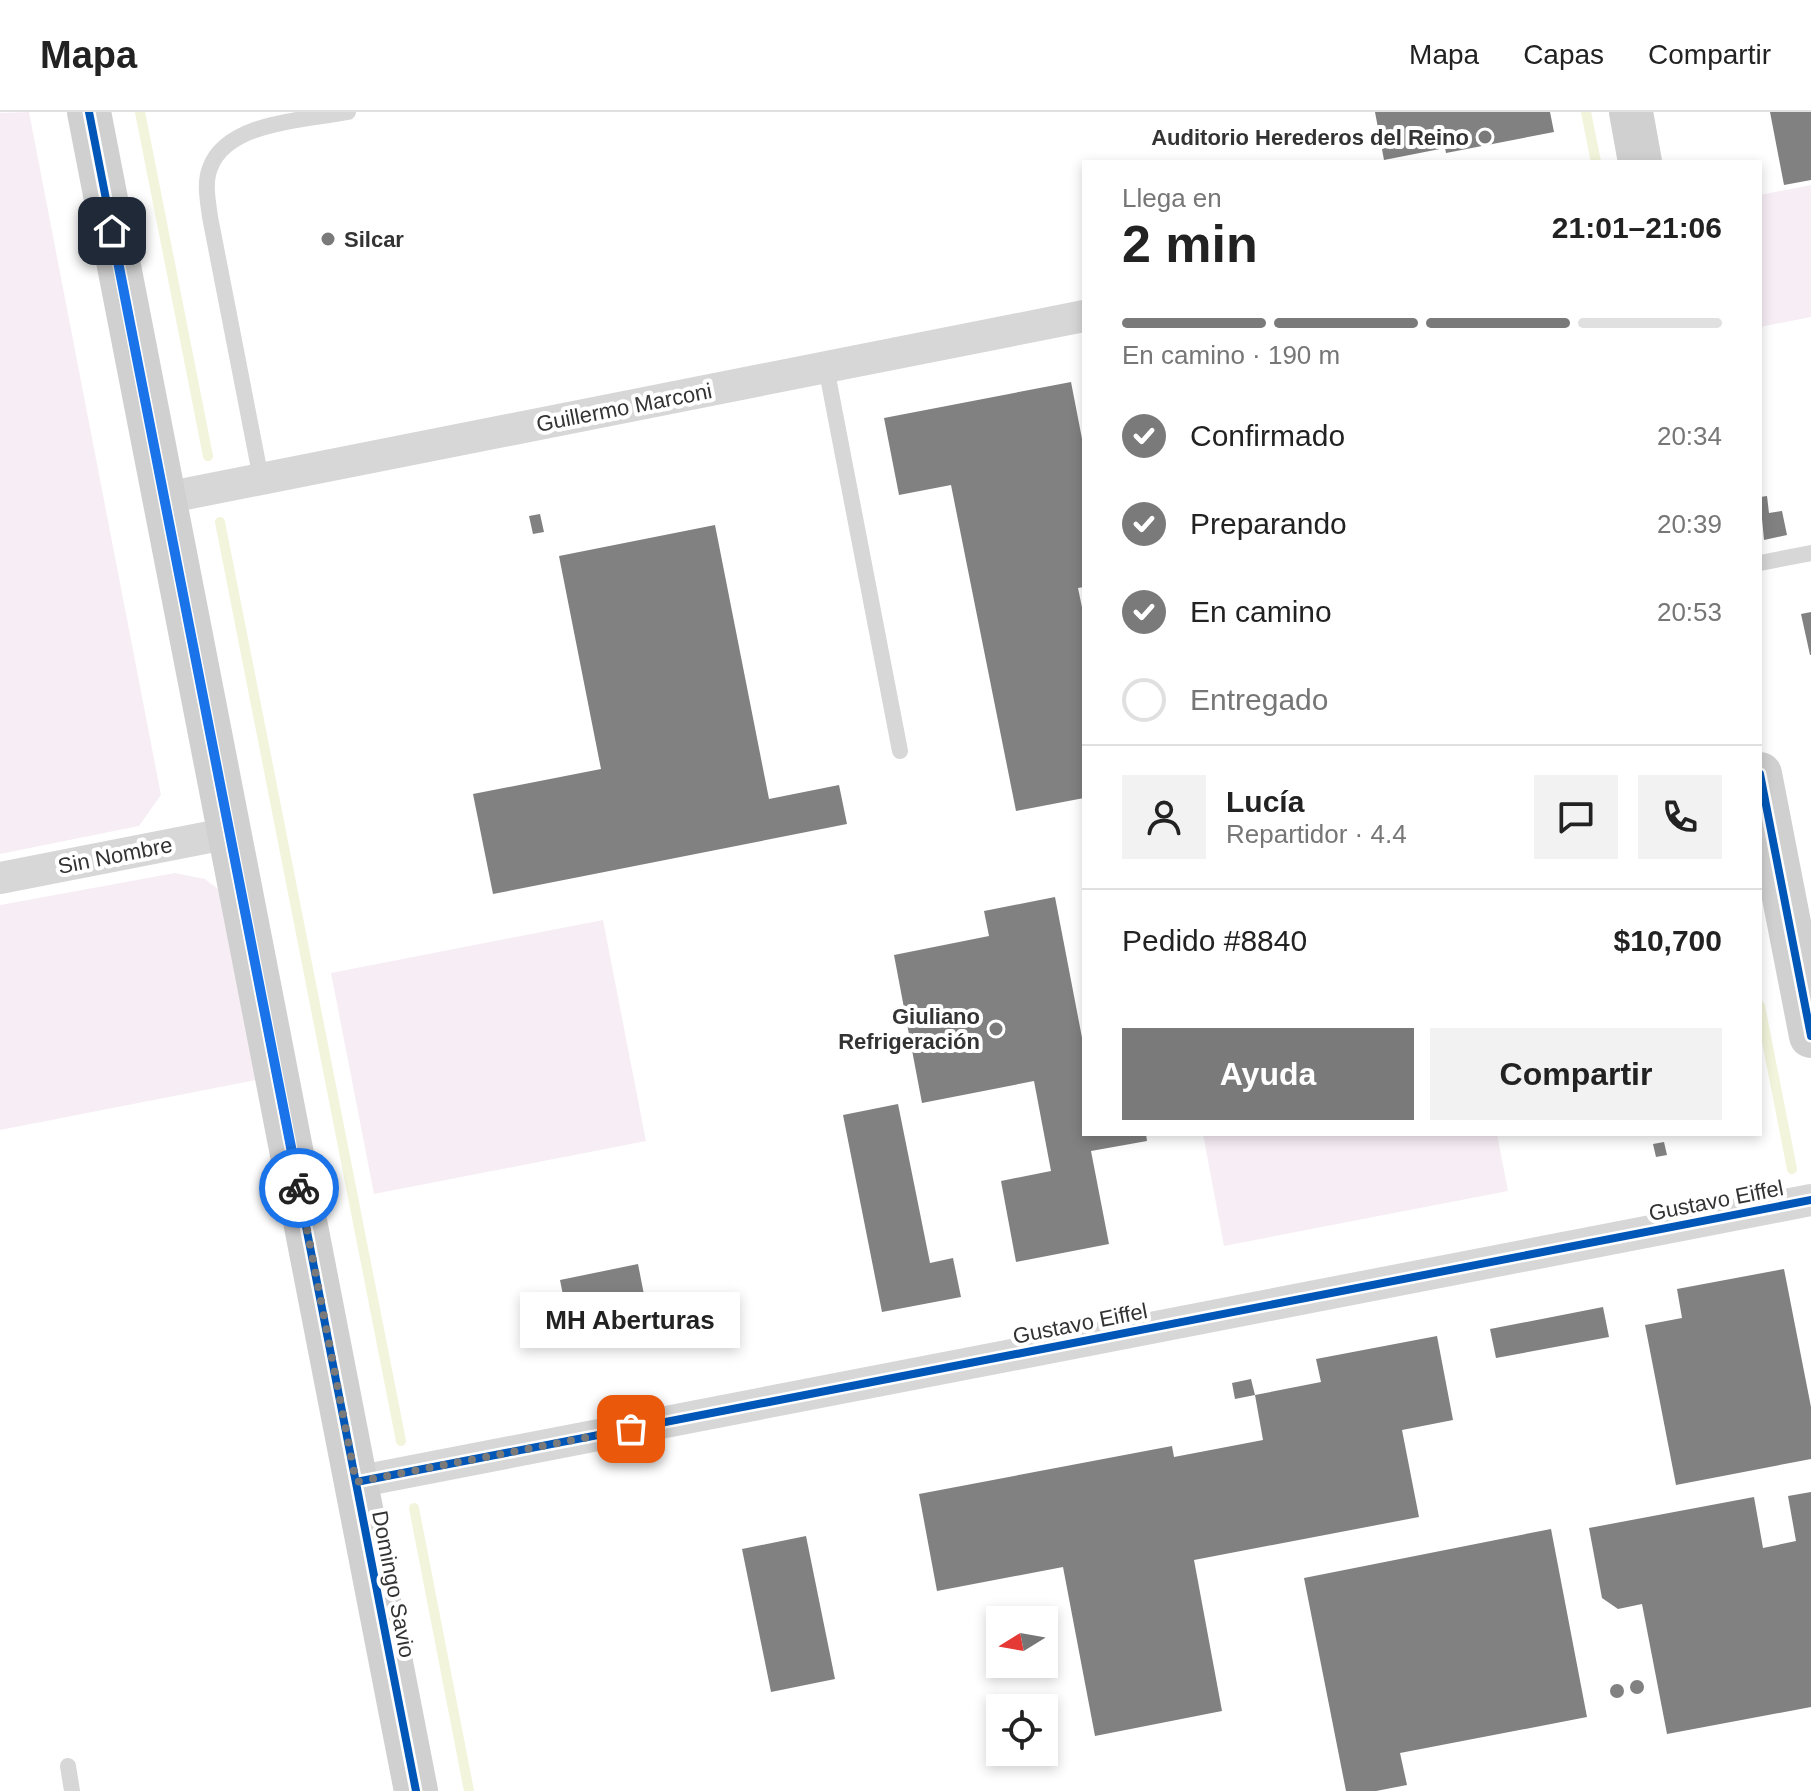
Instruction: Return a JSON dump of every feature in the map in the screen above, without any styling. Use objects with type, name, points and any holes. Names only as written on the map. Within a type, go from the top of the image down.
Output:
[{"type":"street","name":"Domingo Savio","points":[[89,112],[416,1791]]},
{"type":"street","points":[[1631,112],[1640,160]]},
{"type":"street","name":"Guillermo Marconi","points":[[165,498],[1082,316]]},
{"type":"street","points":[[1762,784],[1811,1036]]},
{"type":"street","name":"Sin Nombre","points":[[0,878],[230,833]]},
{"type":"street","name":"Gustavo Eiffel","points":[[356,1482],[1811,1200]]},
{"type":"lane","points":[[261,479],[210,217],[207,184],[210,167],[218,153],[245,134],[348,112]]},
{"type":"lane","points":[[826,367],[900,751]]},
{"type":"lane","points":[[1762,563],[1811,553]]},
{"type":"lane","points":[[68,1766],[72,1791]]},
{"type":"shaded area","points":[[29,112],[161,795],[139,826],[0,854],[0,113]]},
{"type":"shaded area","points":[[1811,185],[1811,317],[1762,327],[1762,195]]},
{"type":"shaded area","points":[[175,873],[205,879],[218,889],[261,1079],[0,1130],[0,905]]},
{"type":"shaded area","points":[[603,920],[646,1141],[374,1194],[331,973]]},
{"type":"shaded area","points":[[1203,1136],[1497,1136],[1508,1191],[1224,1246]]},
{"type":"building","points":[[1375,112],[1550,112],[1554,132],[1446,153],[1445,148],[1384,160]]},
{"type":"building","points":[[1770,112],[1811,112],[1811,180],[1784,185]]},
{"type":"building","points":[[1071,382],[1082,439],[1082,587],[1078,588],[1082,607],[1082,798],[1016,811],[951,485],[899,495],[884,418]]},
{"type":"building","points":[[1767,496],[1769,513],[1782,511],[1787,535],[1764,540],[1762,497]]},
{"type":"building","points":[[540,514],[544,532],[533,534],[529,516]]},
{"type":"building","points":[[715,525],[769,799],[839,785],[847,824],[493,894],[473,794],[601,769],[559,556]]},
{"type":"building","points":[[1811,612],[1811,655],[1810,655],[1801,614]]},
{"type":"building","points":[[1055,897],[1082,1038],[1082,1136],[1146,1136],[1147,1141],[1091,1151],[1109,1244],[1016,1262],[1001,1181],[1051,1171],[1034,1081],[922,1103],[894,955],[989,936],[984,911]]},
{"type":"building","points":[[898,1104],[930,1263],[953,1258],[961,1297],[882,1312],[843,1115]]},
{"type":"building","points":[[1664,1142],[1667,1155],[1656,1157],[1653,1144]]},
{"type":"building","points":[[638,1264],[649,1320],[571,1336],[560,1280]]},
{"type":"building","points":[[1784,1269],[1811,1407],[1811,1459],[1676,1485],[1645,1325],[1682,1318],[1677,1289]]},
{"type":"building","points":[[1603,1307],[1609,1337],[1496,1358],[1490,1329]]},
{"type":"building","points":[[1437,1336],[1453,1420],[1402,1430],[1419,1517],[1194,1560],[1222,1711],[1095,1736],[1063,1567],[937,1591],[919,1494],[1172,1446],[1174,1457],[1263,1440],[1255,1395],[1321,1382],[1316,1359]]},
{"type":"building","points":[[1251,1379],[1255,1395],[1235,1399],[1232,1383]]},
{"type":"building","points":[[1811,1492],[1811,1707],[1667,1734],[1642,1604],[1618,1609],[1602,1598],[1589,1528],[1754,1497],[1763,1548],[1796,1541],[1788,1496]]},
{"type":"building","points":[[1551,1529],[1587,1717],[1400,1753],[1407,1785],[1376,1791],[1346,1791],[1304,1578]]},
{"type":"building","points":[[806,1536],[835,1679],[771,1692],[742,1549]]},
{"type":"building","points":[[1637,1680],[1644,1687],[1637,1694],[1630,1687]]},
{"type":"building","points":[[1617,1684],[1624,1691],[1617,1698],[1610,1691]]},
{"type":"waterway","points":[[140,112],[208,456]]},
{"type":"waterway","points":[[1586,112],[1596,160]]},
{"type":"waterway","points":[[220,522],[401,1441]]},
{"type":"waterway","points":[[1762,1016],[1792,1169]]},
{"type":"waterway","points":[[414,1508],[469,1791]]},
{"type":"cycle path","points":[[89,112],[416,1791]]},
{"type":"cycle path","points":[[1762,784],[1811,1036]]},
{"type":"cycle path","points":[[356,1482],[1811,1200]]},
{"type":"way so far","points":[[299,1188],[356,1482],[631,1429]]},
{"type":"place","name":"Auditorio Herederos del Reino","points":[[1485,137]]},
{"type":"place","name":"Silcar","points":[[328,239]]},
{"type":"place","name":"Giuliano Refrigeración","points":[[996,1029]]},
{"type":"place","name":"MH Aberturas","points":[[631,1429]]},
{"type":"route","points":[[112,231],[299,1188]]}]
